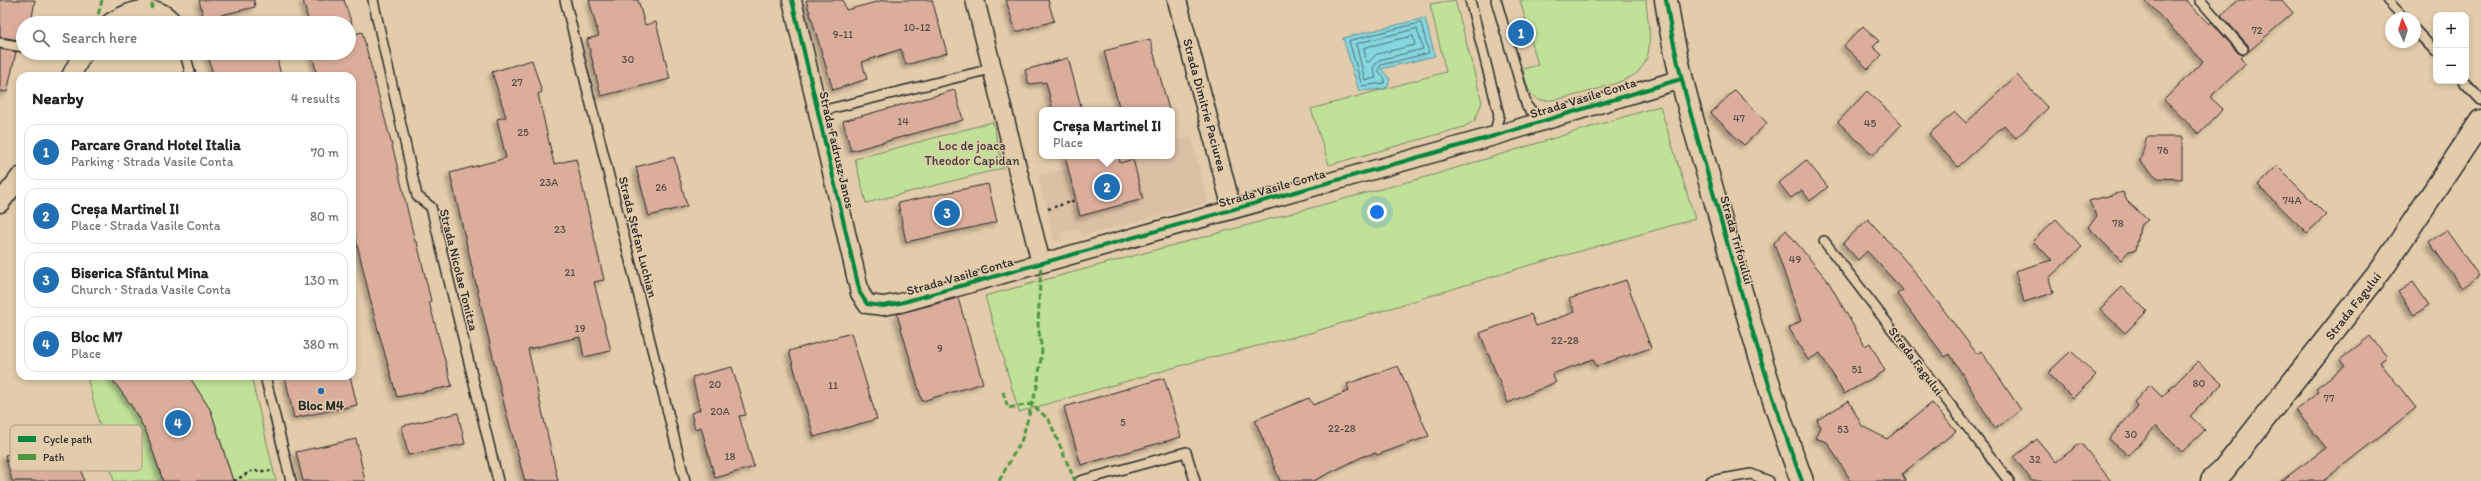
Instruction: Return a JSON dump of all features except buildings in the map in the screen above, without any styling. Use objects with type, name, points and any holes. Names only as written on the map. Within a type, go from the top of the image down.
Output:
[{"type":"street","name":"Strada Fadrusz Janos","points":[[792,0],[860,293],[866,304]]},
{"type":"street","points":[[975,0],[1041,263]]},
{"type":"street","name":"Strada Dimitrie Paciurea","points":[[1177,0],[1232,209]]},
{"type":"street","name":"Strada Trifoiului","points":[[1666,0],[1681,79],[1763,366],[1802,481]]},
{"type":"street","points":[[126,16],[139,10],[151,9],[168,16]]},
{"type":"street","points":[[73,72],[79,60]]},
{"type":"street","name":"Strada Vasile Conta","points":[[866,304],[883,306],[900,303],[1494,136],[1681,79]]},
{"type":"street","name":"Strada Fagului","points":[[2212,481],[2223,471],[2382,268],[2481,121]]},
{"type":"street","points":[[0,203],[16,182]]},
{"type":"lane","name":"Strada Nicolae Tonitza","points":[[373,0],[417,196],[431,207],[498,481]]},
{"type":"lane","name":"Strada Ștefan Luchian","points":[[565,0],[685,481]]},
{"type":"lane","points":[[1470,0],[1499,115],[1494,136]]},
{"type":"lane","points":[[1496,0],[1526,107],[1544,120]]},
{"type":"lane","points":[[2200,0],[2242,49]]},
{"type":"lane","points":[[2387,0],[2398,12]]},
{"type":"lane","points":[[2421,36],[2433,49]]},
{"type":"lane","points":[[0,43],[16,46]]},
{"type":"lane","points":[[187,60],[190,72]]},
{"type":"lane","points":[[817,112],[992,70]]},
{"type":"lane","points":[[2466,84],[2481,100]]},
{"type":"lane","name":"Strada Fagului","points":[[1824,241],[2009,481]]},
{"type":"lane","points":[[266,380],[291,481]]},
{"type":"lane","points":[[1080,481],[1186,452],[1195,481]]},
{"type":"lane","points":[[1711,481],[1751,474],[1769,481]]},
{"type":"path","points":[[1028,214],[1076,200]]},
{"type":"path","points":[[234,481],[252,471],[273,471]]},
{"type":"shaded area","points":[[1191,137],[1208,203],[1081,236],[1079,228],[1061,233],[1062,241],[1055,243],[1038,176],[1103,159],[1175,159],[1175,140]]},
{"type":"green space","points":[[1455,0],[1482,102],[1475,120],[1464,127],[1329,165],[1311,109],[1446,72],[1430,4]]},
{"type":"green space","points":[[1520,0],[1646,0],[1649,50],[1644,64],[1634,75],[1627,79],[1586,93],[1555,99],[1537,99],[1529,90],[1523,69],[1538,65]]},
{"type":"green space","points":[[1660,106],[1695,219],[1527,266],[1310,333],[1197,361],[1019,412],[985,296],[1433,175]]},
{"type":"green space","name":"Loc de joaca Theodor Capidan","points":[[993,122],[1003,168],[866,203],[855,159]]},
{"type":"green space","points":[[88,380],[113,380],[133,408],[147,434],[163,481],[114,481],[111,471],[142,471],[142,425],[100,425]]},
{"type":"green space","points":[[192,380],[252,380],[276,481],[233,481],[211,411]]},
{"type":"water","points":[[1425,18],[1435,56],[1381,69],[1390,79],[1388,86],[1383,89],[1359,91],[1343,38]]},
{"type":"marked path","points":[[98,16],[102,0]]},
{"type":"marked path","points":[[151,9],[154,0]]},
{"type":"marked path","points":[[999,481],[1022,439],[1037,387],[1042,351],[1038,325],[1041,263]]},
{"type":"marked path","points":[[1003,392],[1008,408],[1032,404],[1049,420],[1075,481]]},
{"type":"cycle path","points":[[792,0],[860,293],[867,304],[883,306],[900,303],[1494,136],[1681,79]]},
{"type":"cycle path","points":[[1666,0],[1681,77],[1702,153],[1756,343],[1802,481]]},
{"type":"place","name":"Parcare Grand Hotel Italia","points":[[1521,33]]},
{"type":"place","name":"Creșa Martinel II","points":[[1107,187]]},
{"type":"place","name":"Biserica Sfântul Mina","points":[[947,213]]},
{"type":"place","name":"Bloc M4","points":[[321,391]]},
{"type":"place","name":"Bloc M7","points":[[178,423]]}]
